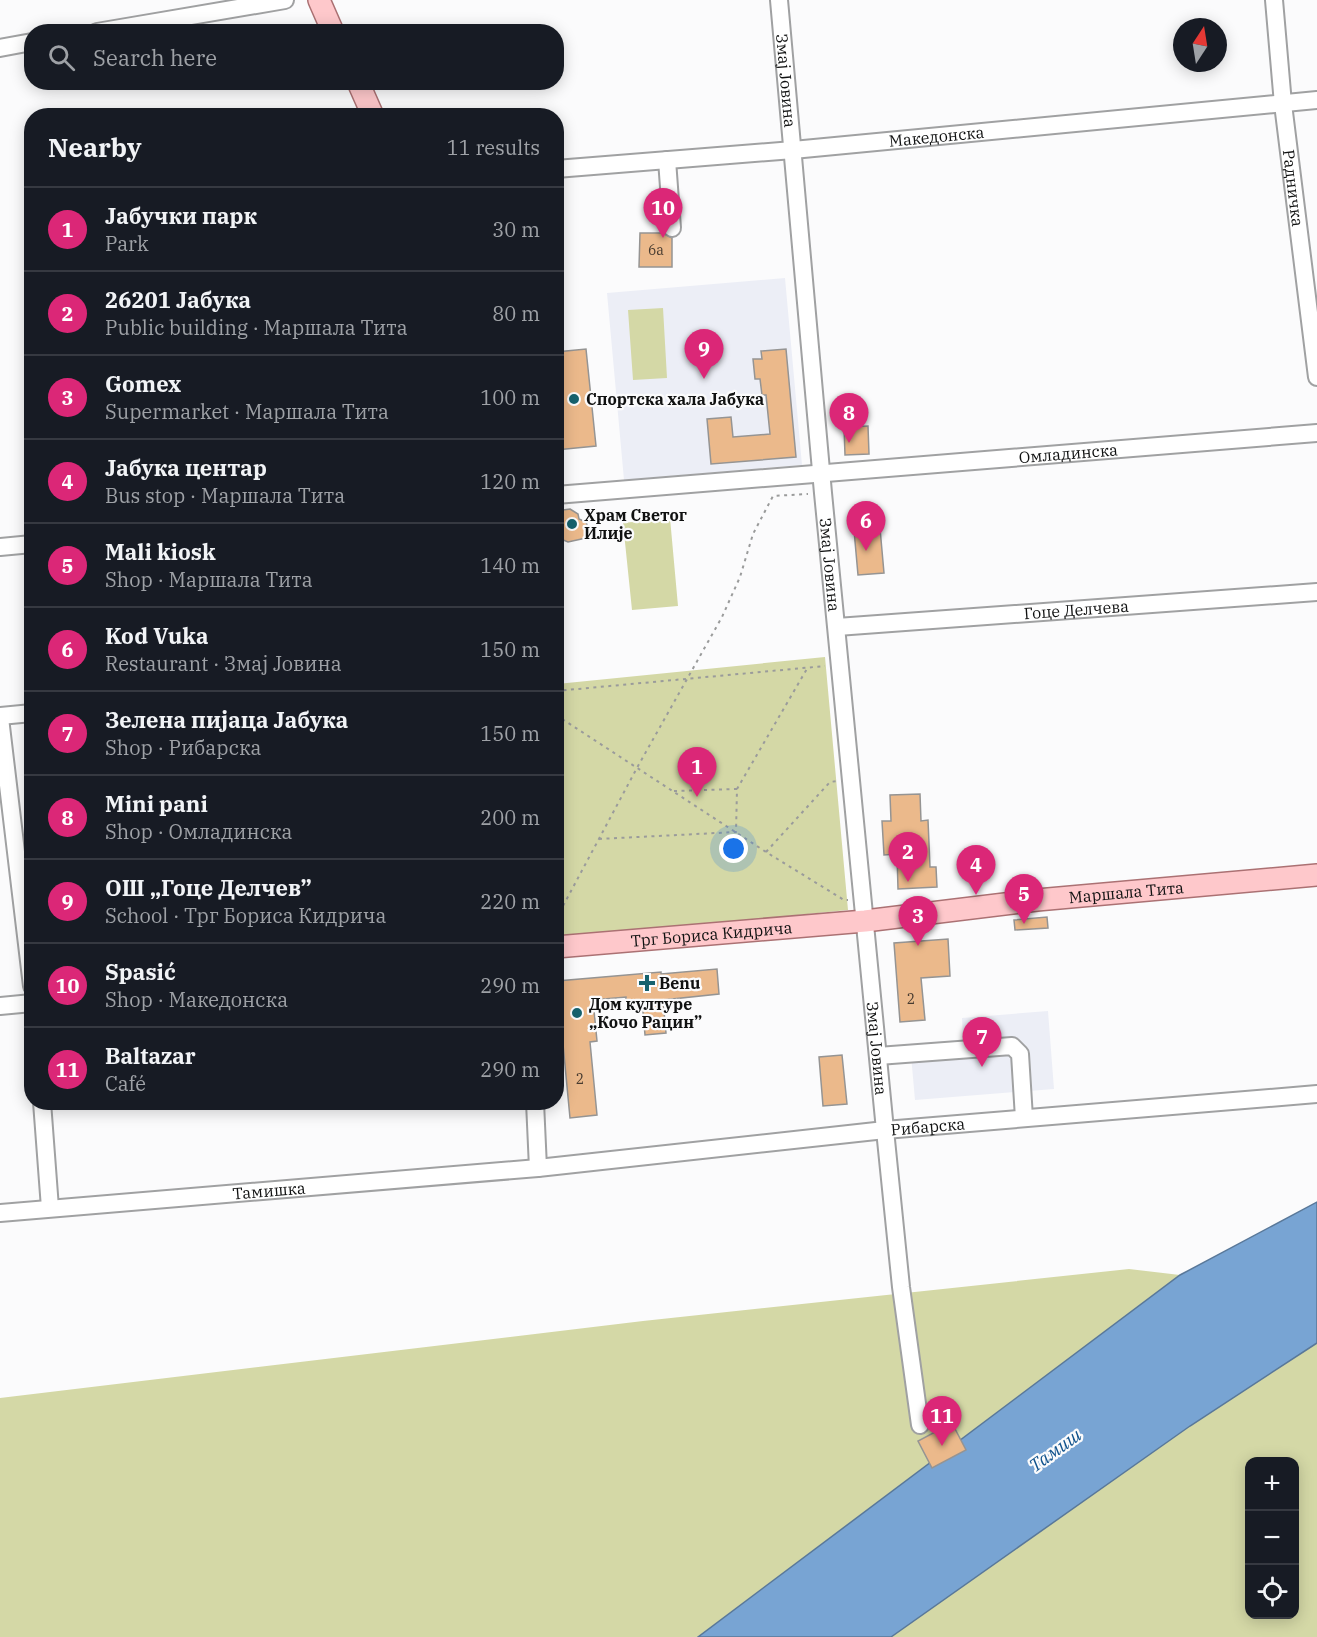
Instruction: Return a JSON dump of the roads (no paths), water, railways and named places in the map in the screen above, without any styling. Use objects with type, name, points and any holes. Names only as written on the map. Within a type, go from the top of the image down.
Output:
[{"type":"main road","points":[[319,0],[330,24]]},
{"type":"main road","points":[[361,90],[369,108]]},
{"type":"main road","name":"Маршала Тита","points":[[865,921],[1037,900],[1317,875]]},
{"type":"main road","name":"Трг Бориса Кидрича","points":[[564,946],[865,921]]},
{"type":"street","points":[[144,24],[285,0]]},
{"type":"street","name":"Змај Јовина","points":[[779,0],[823,493],[885,1130],[901,1287],[920,1425]]},
{"type":"street","name":"Радничка","points":[[1274,0],[1283,104],[1317,377]]},
{"type":"street","points":[[0,48],[24,44]]},
{"type":"street","name":"Македонска","points":[[564,168],[793,150],[1317,100]]},
{"type":"street","points":[[667,160],[672,228]]},
{"type":"street","name":"Омладинска","points":[[822,474],[1317,433]]},
{"type":"street","points":[[564,494],[822,474]]},
{"type":"street","points":[[0,547],[24,545]]},
{"type":"street","name":"Гоце Делчева","points":[[837,627],[1317,592]]},
{"type":"street","points":[[24,714],[0,717],[24,919]]},
{"type":"street","points":[[0,1006],[24,1004]]},
{"type":"street","points":[[878,1056],[1012,1046],[1020,1054],[1024,1118]]},
{"type":"street","name":"Рибарска","points":[[538,1168],[885,1130],[1317,1094]]},
{"type":"street","points":[[43,1110],[50,1208]]},
{"type":"street","points":[[535,1110],[538,1168]]},
{"type":"street","name":"Тамишка","points":[[0,1213],[538,1168]]},
{"type":"water","name":"Тамиш","points":[[1317,1202],[1317,1343],[1190,1426],[891,1637],[698,1637],[1180,1275]]},
{"type":"place","name":"Spasić","points":[[663,238]]},
{"type":"place","name":"ОШ „Гоце Делчев”","points":[[704,379]]},
{"type":"place","name":"Спортска хала Јабука","points":[[574,399]]},
{"type":"place","name":"Mini pani","points":[[849,443]]},
{"type":"place","name":"Храм Светог Илије","points":[[572,524]]},
{"type":"place","name":"Kod Vuka","points":[[866,551]]},
{"type":"place","name":"Јабучки парк","points":[[697,797]]},
{"type":"place","name":"26201 Јабука","points":[[908,882]]},
{"type":"place","name":"Јабука центар","points":[[976,895]]},
{"type":"place","name":"Mali kiosk","points":[[1024,924]]},
{"type":"place","name":"Gomex","points":[[918,946]]},
{"type":"place","name":"Benu","points":[[647,983]]},
{"type":"place","name":"Дом културе „Кочо Рацин”","points":[[577,1013]]},
{"type":"place","name":"Зелена пијаца Јабука","points":[[982,1067]]},
{"type":"place","name":"Baltazar","points":[[942,1446]]}]
